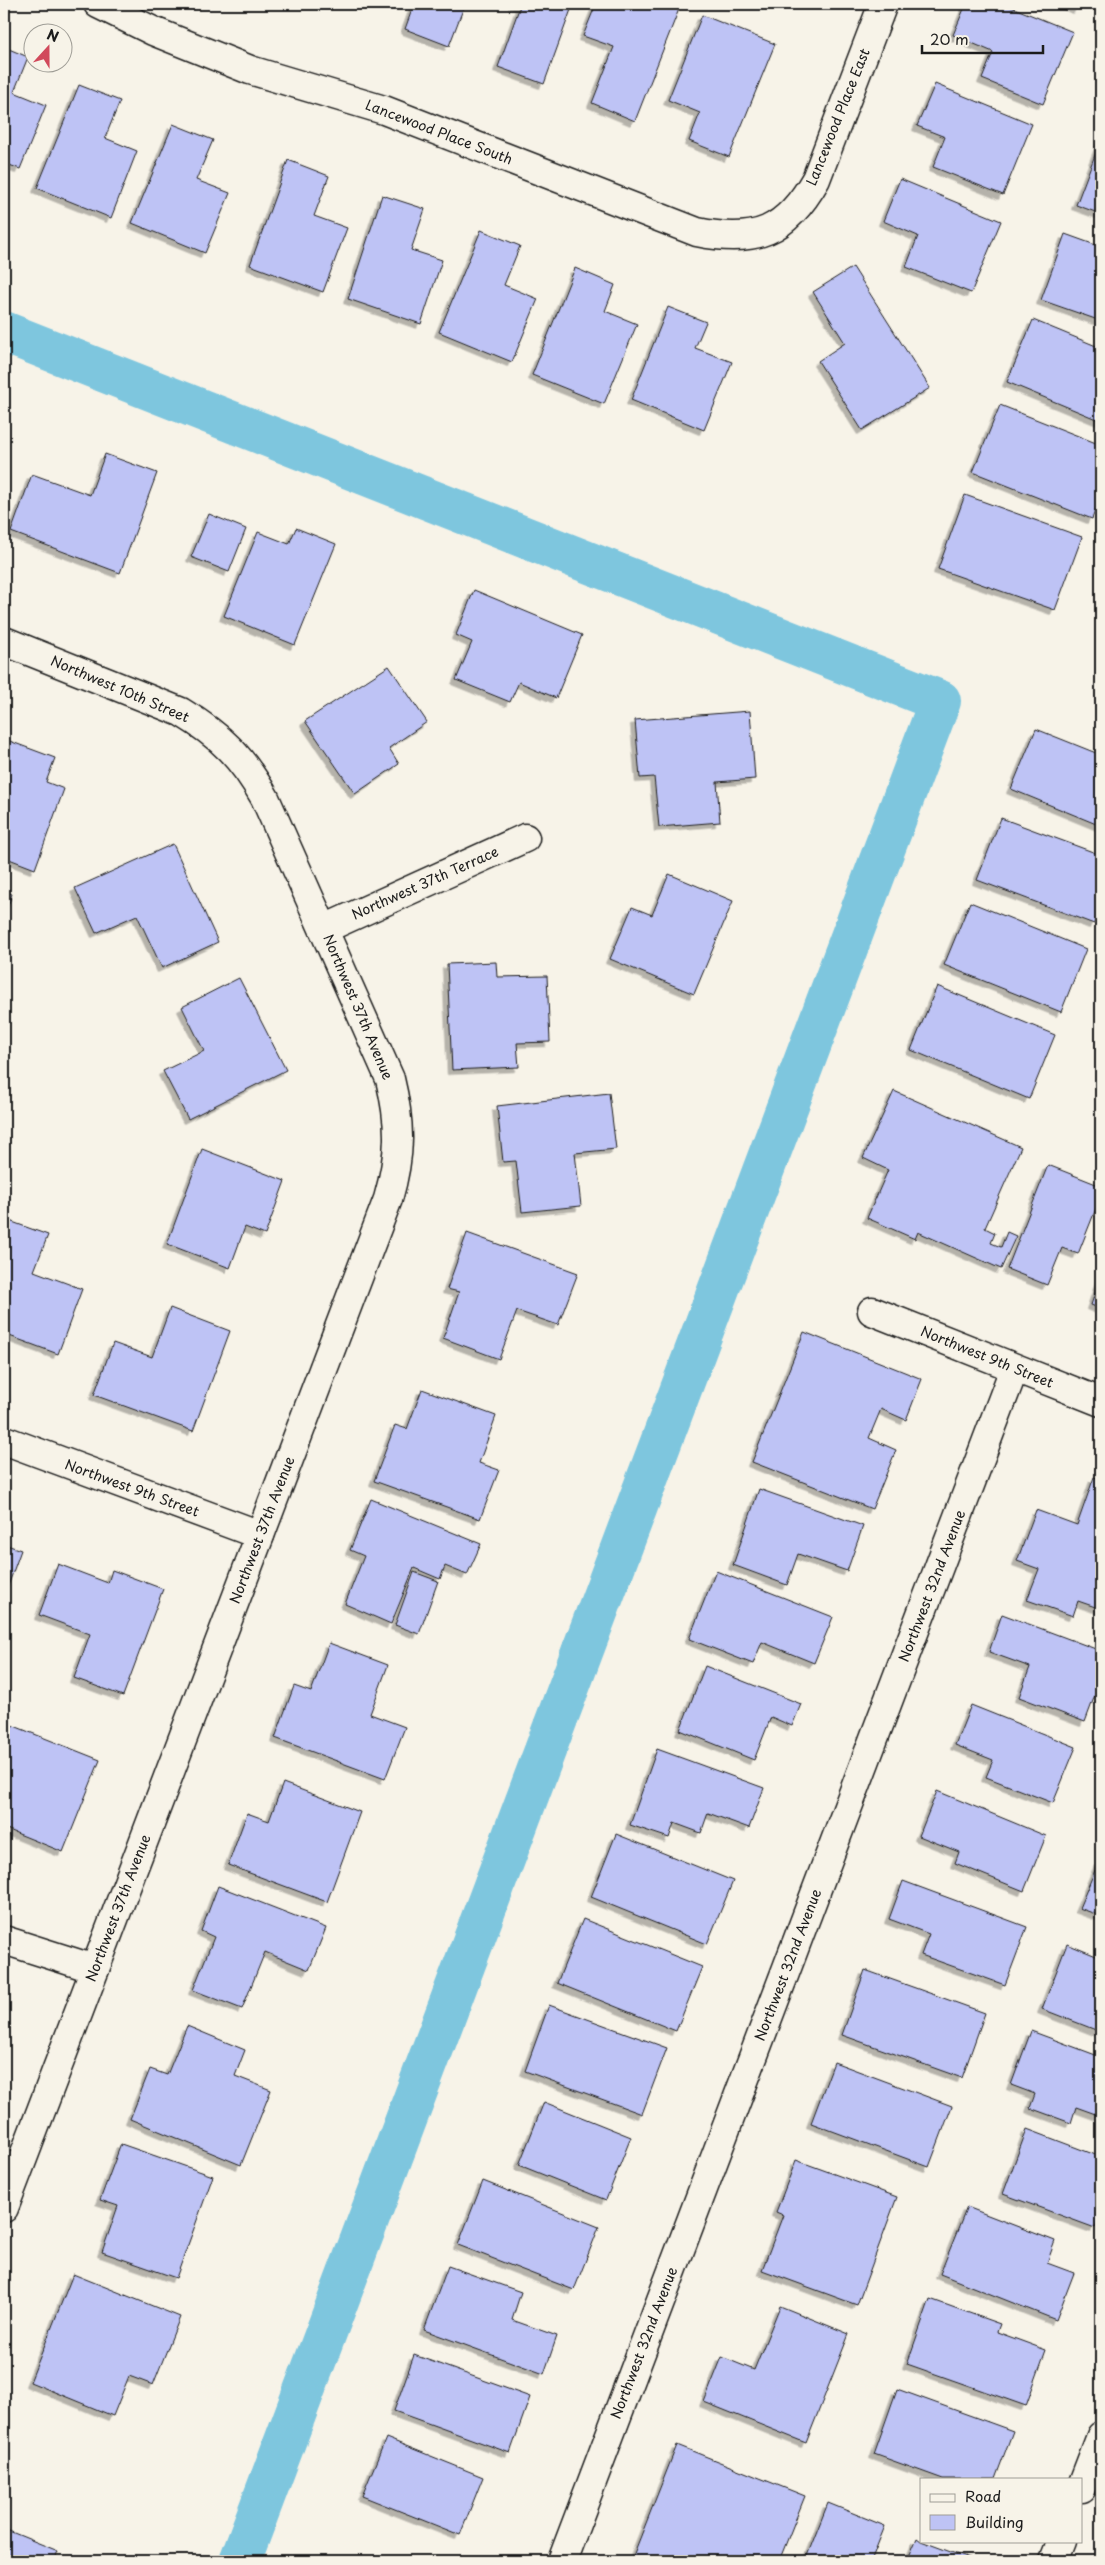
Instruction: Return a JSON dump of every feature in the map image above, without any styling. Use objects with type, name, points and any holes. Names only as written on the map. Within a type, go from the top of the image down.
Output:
[{"type":"street","name":"Lancewood Place South","points":[[98,4],[153,31],[250,70],[384,110],[696,232],[725,238],[754,235],[781,223]]},
{"type":"street","name":"Lancewood Place East","points":[[781,223],[802,203],[816,179],[883,4]]},
{"type":"street","name":"Northwest 10th Street","points":[[4,641],[181,712],[208,728],[231,747],[250,771],[288,851]]},
{"type":"street","name":"Northwest 37th Terrace","points":[[324,929],[525,838]]},
{"type":"street","name":"Northwest 37th Avenue","points":[[4,2208],[388,1199],[396,1170],[400,1139],[397,1109],[390,1079],[288,851]]},
{"type":"street","name":"Northwest 9th Street","points":[[872,1310],[1101,1402]]},
{"type":"street","name":"Northwest 32nd Avenue","points":[[562,2561],[1014,1368]]},
{"type":"street","name":"Northwest 9th Street","points":[[4,1440],[260,1535]]},
{"type":"street","points":[[4,1940],[95,1969]]},
{"type":"street","points":[[1082,2485],[1101,2436]]},
{"type":"street","points":[[1053,2561],[1061,2542]]},
{"type":"building","points":[[414,4],[465,4],[449,46],[405,29]]},
{"type":"building","points":[[513,4],[573,4],[544,84],[498,67],[520,6]]},
{"type":"building","points":[[596,4],[681,4],[635,121],[592,103],[614,47],[583,36]]},
{"type":"building","points":[[966,4],[1004,4],[1073,32],[1043,104],[982,79],[993,52],[953,35]]},
{"type":"building","points":[[1065,4],[1080,4],[1078,9]]},
{"type":"building","points":[[702,15],[775,44],[729,157],[689,141],[700,113],[668,100]]},
{"type":"building","points":[[4,47],[22,54],[22,72],[14,92],[46,105],[20,169],[4,163]]},
{"type":"building","points":[[935,84],[1032,124],[1003,195],[933,167],[945,137],[917,126]]},
{"type":"building","points":[[79,85],[120,101],[105,138],[137,151],[111,218],[37,188]]},
{"type":"building","points":[[173,124],[213,140],[196,180],[230,193],[205,253],[132,223]]},
{"type":"building","points":[[1101,139],[1101,214],[1076,205]]},
{"type":"building","points":[[288,160],[329,176],[314,216],[347,228],[323,292],[250,265]]},
{"type":"building","points":[[900,179],[1001,221],[971,293],[906,267],[918,236],[883,221]]},
{"type":"building","points":[[382,195],[425,209],[411,250],[442,260],[421,324],[348,299]]},
{"type":"building","points":[[481,230],[520,246],[504,285],[538,299],[512,362],[439,332]]},
{"type":"building","points":[[1065,234],[1101,247],[1101,321],[1041,300]]},
{"type":"building","points":[[853,267],[930,388],[862,430],[818,361],[845,343],[813,292]]},
{"type":"building","points":[[575,268],[615,285],[605,311],[637,324],[604,404],[532,375]]},
{"type":"building","points":[[668,307],[706,322],[695,348],[732,362],[704,430],[631,400]]},
{"type":"building","points":[[1033,320],[1101,348],[1101,421],[1007,382]]},
{"type":"building","points":[[1000,405],[1101,445],[1101,495],[1092,519],[973,472]]},
{"type":"building","points":[[105,454],[157,473],[120,573],[11,532],[32,474],[90,495]]},
{"type":"building","points":[[965,495],[1082,537],[1055,610],[938,569]]},
{"type":"building","points":[[209,514],[246,529],[229,572],[191,557]]},
{"type":"building","points":[[296,528],[336,544],[295,645],[224,616],[258,532],[289,544]]},
{"type":"building","points":[[474,590],[582,635],[556,698],[519,682],[510,702],[456,680],[472,642],[456,635]]},
{"type":"building","points":[[389,666],[427,722],[389,748],[399,764],[355,794],[305,721]]},
{"type":"building","points":[[750,711],[755,779],[717,782],[720,822],[659,827],[654,777],[640,778],[635,720]]},
{"type":"building","points":[[1036,729],[1101,755],[1101,826],[1011,789]]},
{"type":"building","points":[[4,739],[55,758],[46,782],[64,789],[35,869],[4,857]]},
{"type":"building","points":[[1001,818],[1101,855],[1101,905],[1094,924],[977,880]]},
{"type":"building","points":[[173,844],[218,942],[162,968],[137,915],[96,933],[75,888]]},
{"type":"building","points":[[669,874],[733,901],[694,994],[610,959],[632,907],[652,915]]},
{"type":"building","points":[[4,891],[12,894],[4,918]]},
{"type":"building","points":[[970,902],[1086,949],[1061,1012],[944,965]]},
{"type":"building","points":[[496,962],[497,977],[547,976],[550,1042],[517,1043],[519,1067],[452,1070],[447,964]]},
{"type":"building","points":[[239,978],[286,1070],[188,1119],[163,1071],[204,1051],[182,1007]]},
{"type":"building","points":[[937,986],[1055,1035],[1029,1099],[911,1050]]},
{"type":"building","points":[[894,1091],[1021,1147],[985,1228],[995,1233],[991,1243],[1001,1247],[1007,1232],[1016,1236],[1001,1269],[918,1232],[915,1239],[867,1218],[888,1170],[863,1158]]},
{"type":"building","points":[[609,1093],[616,1149],[575,1153],[581,1206],[522,1212],[516,1161],[503,1162],[497,1106]]},
{"type":"building","points":[[202,1149],[285,1181],[265,1235],[245,1227],[230,1268],[167,1244]]},
{"type":"building","points":[[1048,1165],[1101,1186],[1101,1196],[1078,1254],[1062,1248],[1047,1285],[1007,1269]]},
{"type":"building","points":[[4,1219],[48,1235],[34,1271],[82,1289],[58,1354],[4,1334]]},
{"type":"building","points":[[467,1233],[578,1273],[558,1325],[517,1311],[499,1359],[443,1338],[459,1292],[447,1289]]},
{"type":"building","points":[[1101,1275],[1101,1309],[1091,1305]]},
{"type":"building","points":[[170,1308],[230,1331],[193,1431],[94,1395],[113,1343],[152,1357]]},
{"type":"building","points":[[804,1332],[922,1379],[906,1420],[881,1409],[869,1438],[896,1450],[872,1509],[752,1462]]},
{"type":"building","points":[[422,1389],[496,1416],[479,1463],[499,1470],[480,1519],[374,1481],[395,1425],[407,1429]]},
{"type":"building","points":[[1094,1477],[1101,1480],[1101,1609],[1078,1601],[1073,1616],[1027,1600],[1039,1569],[1017,1561],[1036,1510],[1077,1525]]},
{"type":"building","points":[[759,1489],[863,1526],[847,1571],[798,1554],[787,1585],[733,1565]]},
{"type":"building","points":[[371,1499],[481,1544],[467,1575],[445,1566],[440,1579],[414,1568],[391,1624],[345,1604],[364,1556],[350,1550]]},
{"type":"building","points":[[4,1544],[21,1550],[4,1597]]},
{"type":"building","points":[[58,1564],[108,1583],[112,1570],[163,1589],[123,1696],[74,1678],[90,1634],[39,1615]]},
{"type":"building","points":[[716,1571],[833,1617],[814,1663],[762,1642],[753,1664],[689,1639]]},
{"type":"building","points":[[414,1572],[438,1581],[419,1634],[395,1625]]},
{"type":"building","points":[[1002,1614],[1101,1651],[1101,1679],[1085,1722],[1019,1697],[1030,1667],[989,1652]]},
{"type":"building","points":[[329,1643],[388,1665],[370,1714],[405,1727],[385,1779],[275,1738],[294,1686],[311,1692]]},
{"type":"building","points":[[705,1666],[801,1704],[792,1726],[771,1717],[754,1760],[680,1730]]},
{"type":"building","points":[[971,1705],[1076,1747],[1053,1803],[986,1777],[993,1760],[955,1745]]},
{"type":"building","points":[[4,1722],[100,1760],[63,1852],[4,1828]]},
{"type":"building","points":[[657,1749],[764,1788],[749,1828],[708,1813],[701,1833],[674,1823],[669,1838],[630,1825]]},
{"type":"building","points":[[283,1783],[360,1812],[327,1902],[228,1865],[247,1813],[269,1821]]},
{"type":"building","points":[[937,1791],[1046,1836],[1024,1891],[955,1863],[959,1852],[919,1836]]},
{"type":"building","points":[[616,1834],[733,1881],[707,1944],[591,1897]]},
{"type":"building","points":[[1099,1861],[1101,1862],[1101,1916],[1079,1908]]},
{"type":"building","points":[[903,1881],[1027,1927],[1005,1985],[921,1955],[929,1934],[889,1919]]},
{"type":"building","points":[[218,1886],[326,1928],[309,1970],[265,1952],[242,2009],[193,1990],[214,1937],[201,1931]]},
{"type":"building","points":[[583,1919],[702,1967],[676,2031],[557,1983]]},
{"type":"building","points":[[1067,1944],[1101,1958],[1101,2032],[1042,2009]]},
{"type":"building","points":[[865,1970],[985,2013],[962,2078],[842,2035]]},
{"type":"building","points":[[549,2005],[667,2048],[642,2114],[525,2071]]},
{"type":"building","points":[[187,2026],[245,2050],[235,2076],[271,2090],[241,2165],[130,2119],[150,2069],[167,2075]]},
{"type":"building","points":[[1031,2031],[1101,2057],[1101,2116],[1076,2107],[1071,2123],[1030,2108],[1035,2094],[1011,2085]]},
{"type":"building","points":[[834,2062],[952,2106],[929,2167],[811,2123]]},
{"type":"building","points":[[544,2102],[631,2137],[606,2200],[519,2165]]},
{"type":"building","points":[[1027,2129],[1101,2157],[1101,2212],[1095,2228],[1003,2194]]},
{"type":"building","points":[[121,2144],[213,2176],[176,2278],[102,2252],[118,2206],[100,2200]]},
{"type":"building","points":[[796,2160],[897,2197],[857,2305],[762,2270],[783,2215],[776,2212]]},
{"type":"building","points":[[483,2181],[599,2227],[574,2290],[458,2245]]},
{"type":"building","points":[[967,2207],[1055,2241],[1047,2263],[1074,2273],[1056,2320],[940,2274]]},
{"type":"building","points":[[448,2266],[521,2292],[512,2320],[557,2336],[544,2374],[424,2330]]},
{"type":"building","points":[[73,2274],[180,2317],[153,2385],[129,2376],[113,2416],[30,2382]]},
{"type":"building","points":[[930,2299],[1000,2324],[997,2332],[1046,2350],[1026,2406],[907,2364]]},
{"type":"building","points":[[780,2306],[849,2334],[806,2443],[704,2402],[722,2357],[754,2370]]},
{"type":"building","points":[[414,2355],[530,2397],[510,2453],[394,2411]]},
{"type":"building","points":[[897,2389],[1013,2431],[995,2478],[940,2478],[874,2454]]},
{"type":"building","points":[[386,2438],[483,2477],[460,2535],[362,2496]]},
{"type":"building","points":[[677,2445],[805,2496],[779,2561],[631,2561]]},
{"type":"building","points":[[828,2503],[885,2526],[871,2561],[805,2561]]},
{"type":"building","points":[[4,2529],[58,2551],[54,2561],[4,2561]]},
{"type":"building","points":[[917,2538],[920,2542],[975,2561],[907,2561]]},
{"type":"waterway","points":[[4,332],[940,701],[240,2561]]}]
